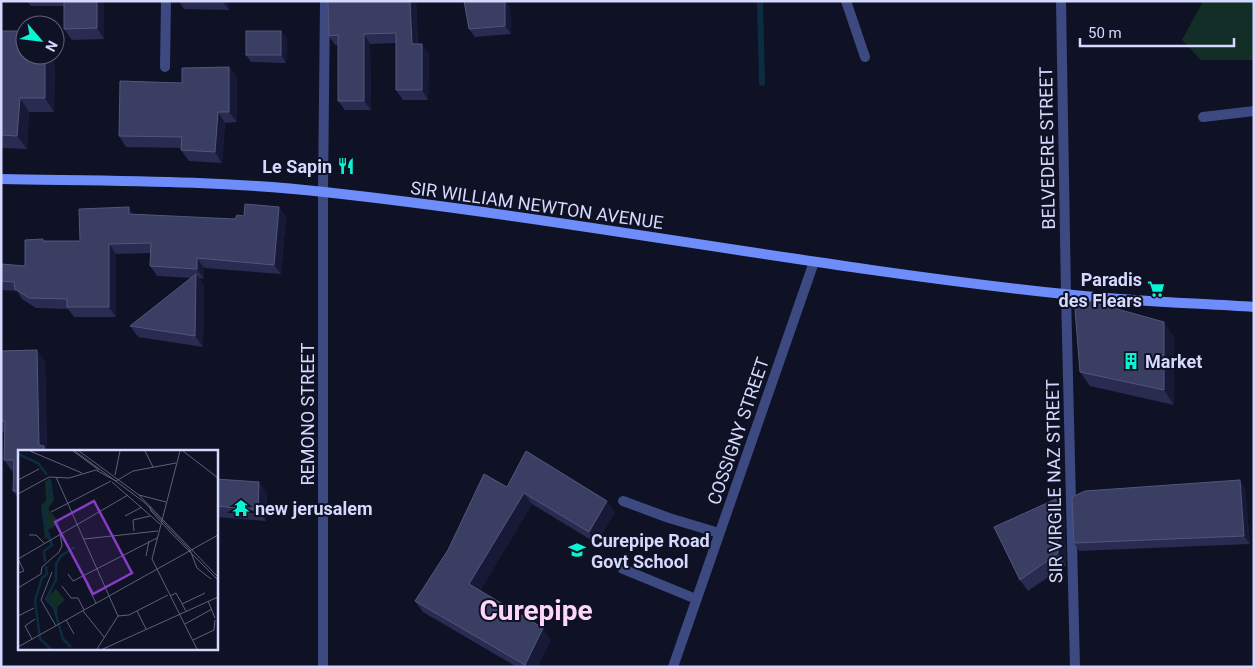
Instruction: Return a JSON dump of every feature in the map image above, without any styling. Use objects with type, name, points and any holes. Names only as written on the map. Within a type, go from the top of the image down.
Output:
[{"type":"street","points":[[165,67],[166,1]]},
{"type":"street","name":"REMONO STREET","points":[[323,667],[325,1]]},
{"type":"street","points":[[846,1],[865,57]]},
{"type":"street","name":"BELVEDERE STREET","points":[[1061,1],[1066,295]]},
{"type":"street","points":[[1203,117],[1254,111]]},
{"type":"street","name":"SIR WILLIAM NEWTON AVENUE","points":[[1,178],[250,185],[323,192],[441,206],[814,262],[1066,295],[1254,307]]},
{"type":"street","name":"COSSIGNY STREET","points":[[673,667],[814,262]]},
{"type":"street","name":"SIR VIRGILE NAZ STREET","points":[[1066,295],[1075,667]]},
{"type":"street","points":[[623,501],[669,518],[719,533]]},
{"type":"street","points":[[623,569],[696,600]]},
{"type":"green space","points":[[1203,1],[1254,1],[1254,60],[1201,60],[1182,40]]},
{"type":"building","points":[[64,1],[97,1],[97,28],[65,29]]},
{"type":"building","points":[[328,1],[410,1],[412,44],[422,44],[422,90],[396,90],[396,33],[364,34],[364,101],[338,101],[338,35],[329,36]]},
{"type":"building","points":[[464,1],[505,1],[505,26],[469,29]]},
{"type":"building","points":[[1,31],[15,31],[15,65],[45,65],[45,98],[20,98],[17,136],[1,135]]},
{"type":"building","points":[[246,31],[281,31],[281,55],[246,55]]},
{"type":"building","points":[[229,67],[229,112],[218,112],[215,152],[181,150],[182,137],[119,136],[120,81],[182,83],[182,68]]},
{"type":"building","points":[[245,204],[279,207],[274,265],[197,258],[197,269],[150,266],[151,243],[109,244],[109,307],[67,307],[67,299],[29,298],[15,289],[14,282],[1,281],[1,264],[25,266],[25,240],[80,241],[79,209],[129,207],[129,214],[235,219],[237,215],[244,216]]},
{"type":"building","points":[[196,274],[195,336],[130,326]]},
{"type":"building","name":"Market","points":[[1074,297],[1164,322],[1164,390],[1080,372]]},
{"type":"building","points":[[37,350],[39,445],[44,446],[44,450],[18,450],[18,491],[13,491],[14,460],[4,460],[5,421],[1,421],[1,351]]},
{"type":"building","name":"Curepipe Road Govt School","points":[[526,451],[607,501],[589,532],[524,493],[469,584],[543,628],[525,665],[415,601],[448,550],[484,474],[507,487]]},
{"type":"building","points":[[218,479],[259,482],[258,510],[218,506]]},
{"type":"building","points":[[1240,480],[1244,536],[1074,543],[1072,497],[1085,491]]},
{"type":"building","points":[[1056,499],[1058,553],[1020,580],[994,527]]},
{"type":"waterway","points":[[760,1],[762,83]]},
{"type":"place","name":"Le Sapin","points":[[346,166]]},
{"type":"place","name":"Paradis des Flears","points":[[1156,289]]},
{"type":"place","name":"Market","points":[[1131,361]]},
{"type":"place","name":"new jerusalem","points":[[241,508]]},
{"type":"place","name":"Curepipe Road Govt School","points":[[577,550]]},
{"type":"district","name":"Curepipe","points":[[536,610]]}]
